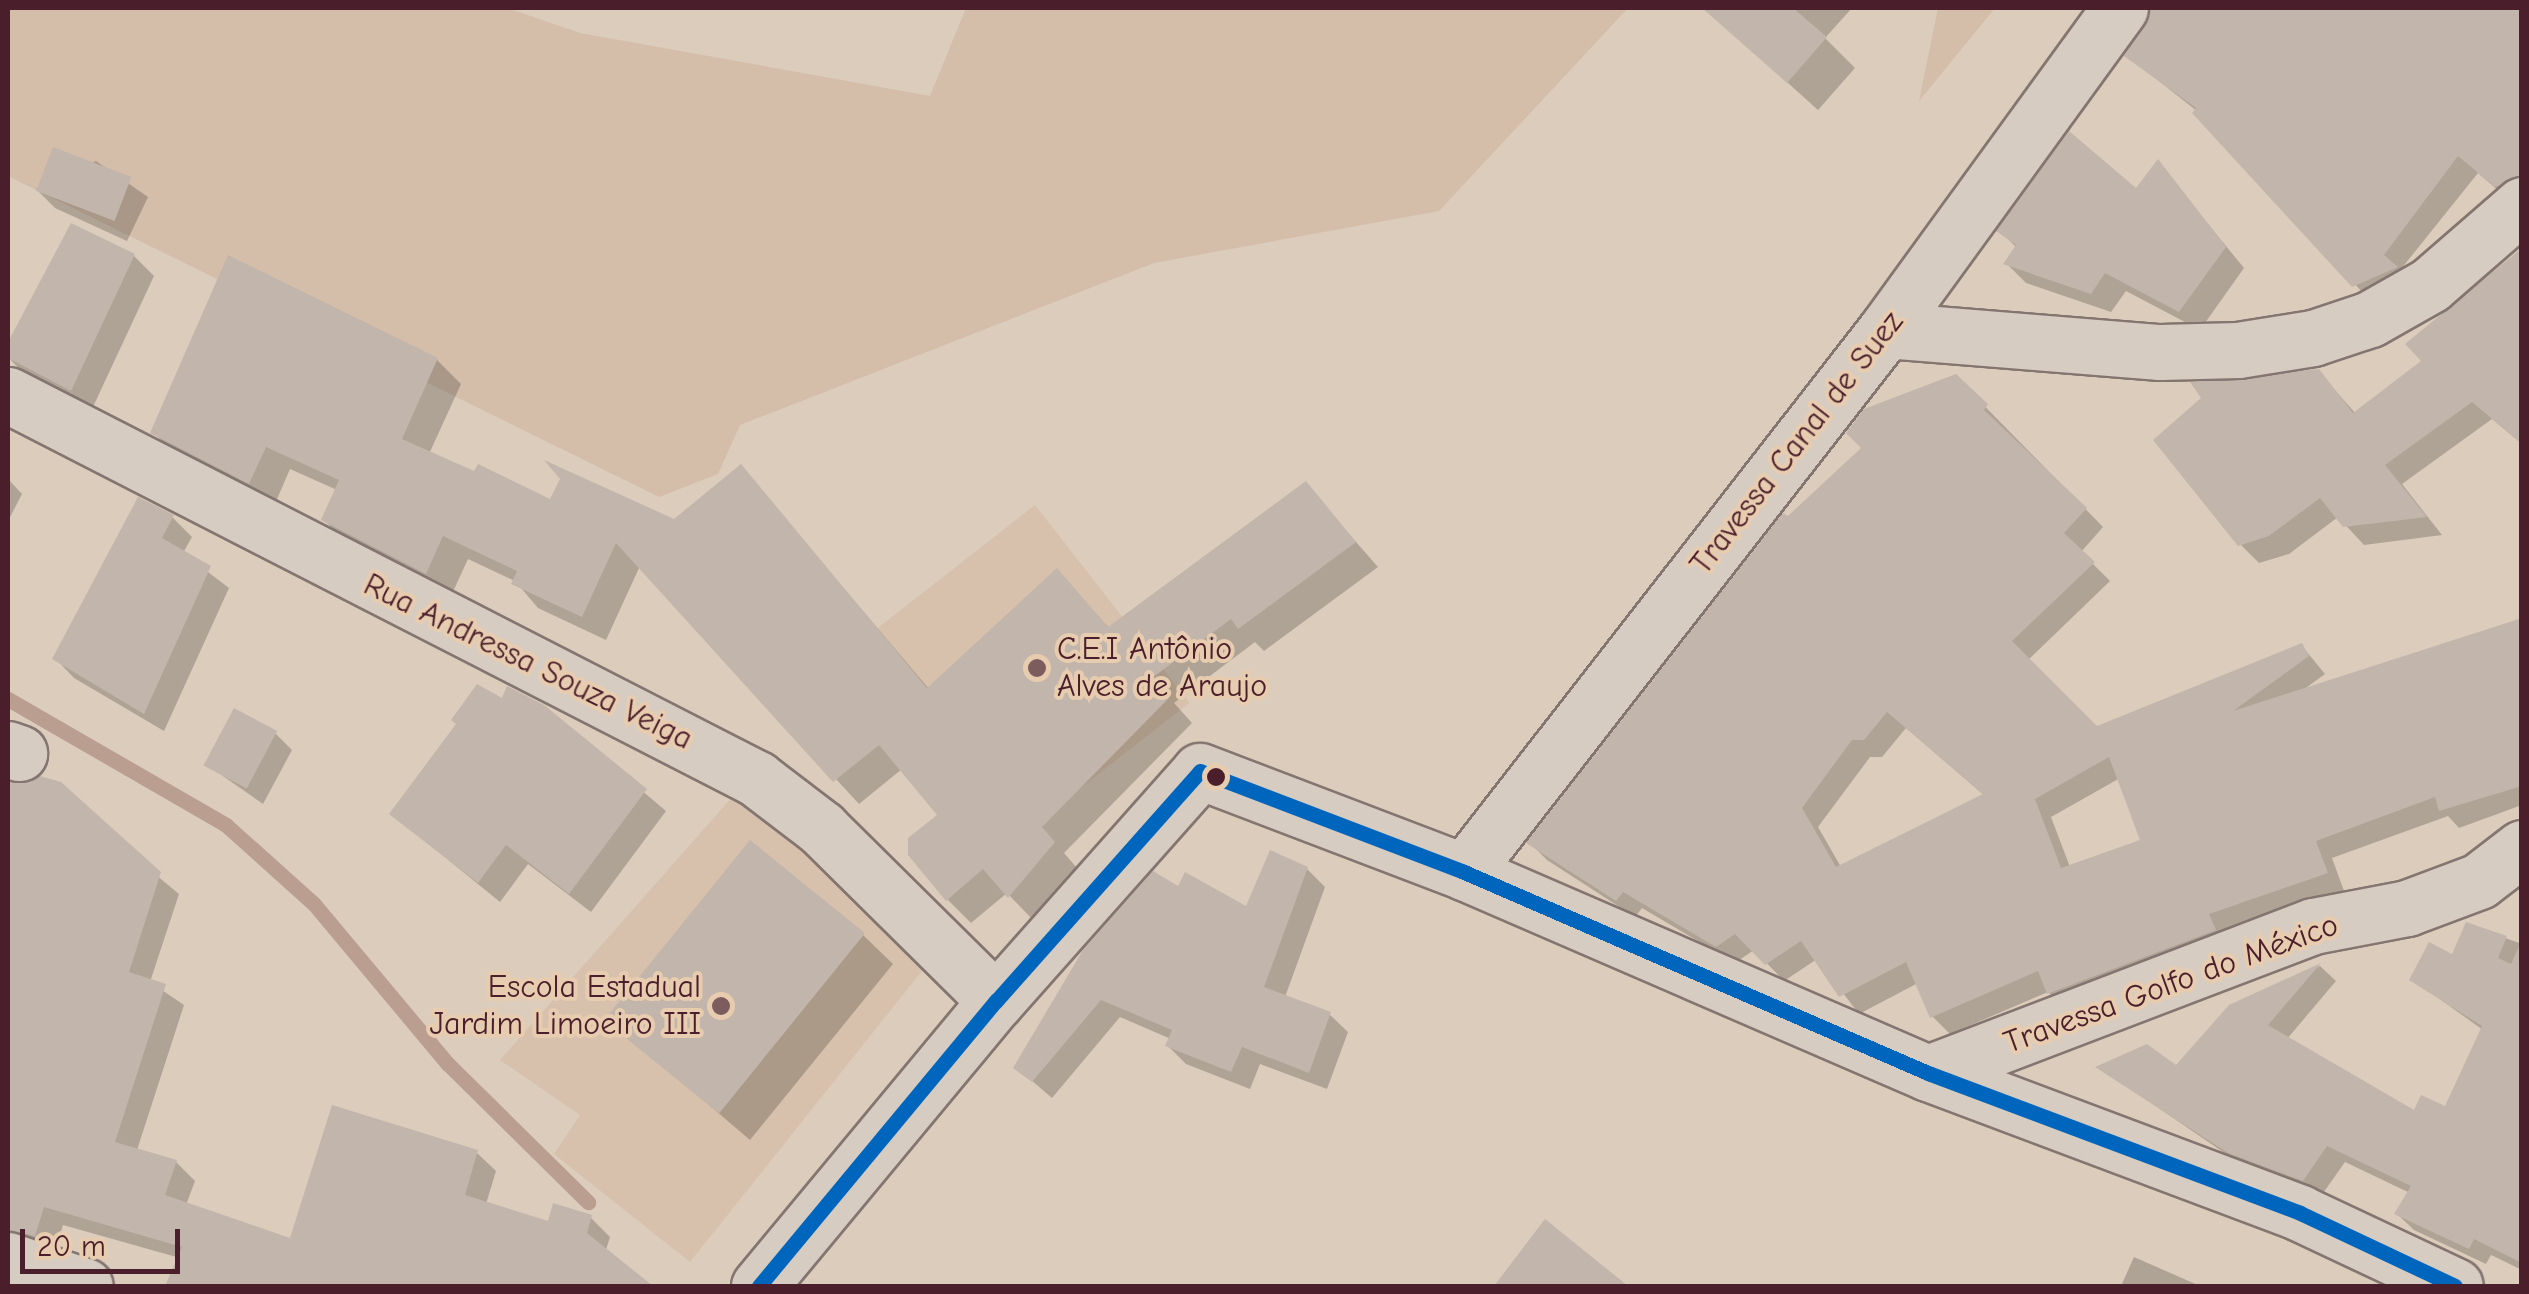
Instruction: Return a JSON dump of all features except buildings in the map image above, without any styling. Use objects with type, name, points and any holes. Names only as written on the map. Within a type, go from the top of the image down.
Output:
[{"type":"street","name":"Travessa Canal de Suez","points":[[1464,872],[1886,330],[2120,8]]},
{"type":"street","points":[[1886,330],[2160,352],[2238,350],[2313,338],[2370,319],[2430,285],[2522,205]]},
{"type":"street","name":"Rua Andressa Souza Veiga","points":[[8,396],[757,779],[820,828],[996,1001]]},
{"type":"street","points":[[772,1269],[996,1001],[1200,771],[1464,872],[1928,1073],[2300,1213],[2456,1286]]},
{"type":"street","name":"Travessa Golfo do México","points":[[1928,1073],[2313,926],[2407,908],[2479,881],[2522,848]]},
{"type":"street","points":[[8,1260],[85,1286]]},
{"type":"shaded area","points":[[8,8],[507,8],[580,33],[930,96],[966,8],[1628,8],[1439,211],[1154,263],[740,425],[718,474],[659,497],[8,176]]},
{"type":"shaded area","points":[[1938,8],[1995,8],[1919,101]]},
{"type":"shaded area","name":"C.E.I Antônio Alves de Araujo","points":[[1035,505],[1190,703],[1032,826],[877,628]]},
{"type":"shaded area","name":"Escola Estadual Jardim Limoeiro III","points":[[734,795],[937,952],[690,1262],[554,1154],[580,1115],[500,1060]]},
{"type":"waterway","points":[[8,699],[226,825],[314,904],[448,1064],[588,1202]]},
{"type":"transit line","points":[[759,1286],[996,1001],[1200,771],[1464,872],[1928,1073],[2300,1213],[2455,1286]]},
{"type":"place","name":"C.E.I Antônio Alves de Araujo","points":[[1037,668]]},
{"type":"place","name":"Escola Estadual Jardim Limoeiro III","points":[[721,1006]]}]
